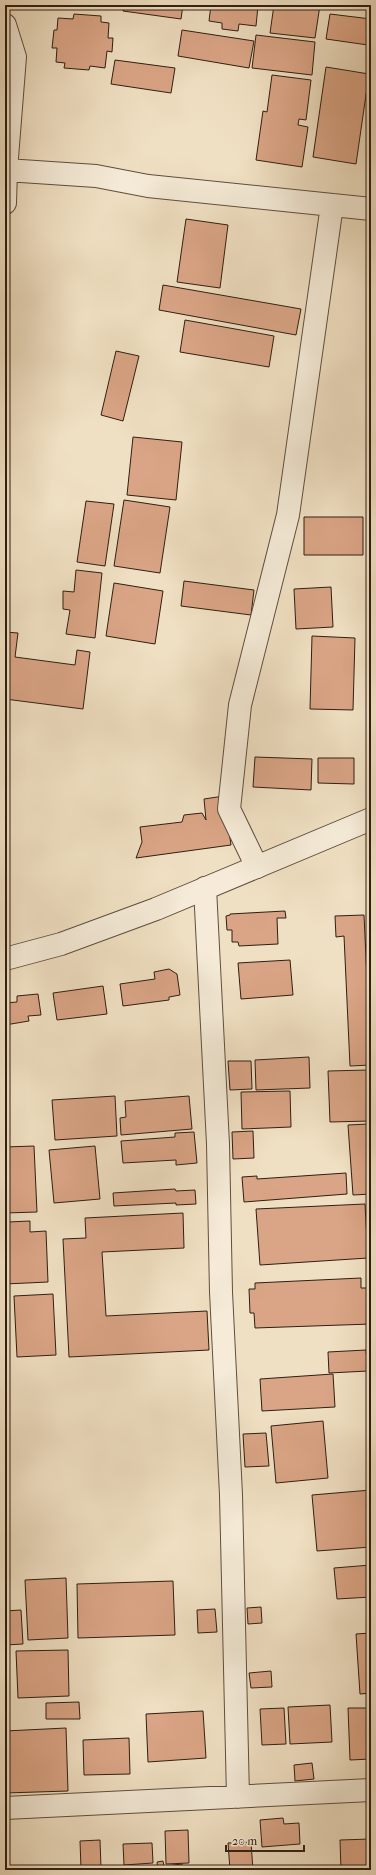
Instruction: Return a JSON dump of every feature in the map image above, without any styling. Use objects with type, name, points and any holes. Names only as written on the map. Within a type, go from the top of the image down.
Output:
[{"type":"street","points":[[5,25],[15,57],[6,170],[5,203]]},
{"type":"street","points":[[6,170],[96,176],[148,186],[371,209]]},
{"type":"street","points":[[257,867],[229,809],[239,713],[288,516],[332,205]]},
{"type":"street","points":[[5,959],[61,944],[205,888],[371,819]]},
{"type":"street","points":[[205,888],[218,1144],[221,1292],[231,1495],[238,1797]]},
{"type":"street","points":[[5,1808],[371,1790]]},
{"type":"building","points":[[124,5],[183,5],[181,19],[123,11]]},
{"type":"building","points":[[211,5],[258,6],[256,26],[239,24],[238,31],[222,29],[222,23],[209,21]]},
{"type":"building","points":[[274,5],[320,5],[315,38],[270,33]]},
{"type":"building","points":[[74,14],[101,16],[101,22],[109,23],[108,38],[113,38],[112,52],[107,51],[105,68],[90,66],[89,70],[64,68],[65,63],[56,62],[57,48],[52,48],[54,30],[57,30],[58,18],[73,19]]},
{"type":"building","points":[[330,14],[371,19],[368,45],[326,39]]},
{"type":"building","points":[[182,30],[254,41],[249,68],[178,56]]},
{"type":"building","points":[[256,35],[315,42],[312,75],[252,68]]},
{"type":"building","points":[[115,60],[175,68],[171,93],[111,84]]},
{"type":"building","points":[[326,67],[369,74],[356,164],[313,157]]},
{"type":"building","points":[[272,75],[311,80],[306,120],[299,119],[298,125],[308,127],[302,167],[256,160],[263,111],[267,112]]},
{"type":"building","points":[[186,219],[228,225],[220,288],[177,282]]},
{"type":"building","points":[[163,285],[301,309],[296,335],[159,310]]},
{"type":"building","points":[[185,320],[274,336],[269,367],[180,352]]},
{"type":"building","points":[[116,351],[139,356],[123,421],[101,415]]},
{"type":"building","points":[[133,437],[182,442],[176,500],[127,495]]},
{"type":"building","points":[[124,500],[170,507],[160,573],[114,566]]},
{"type":"building","points":[[86,501],[114,504],[105,566],[77,562]]},
{"type":"building","points":[[304,517],[363,517],[363,555],[304,555]]},
{"type":"building","points":[[76,570],[102,573],[95,638],[66,634],[70,610],[63,609],[63,591],[74,592]]},
{"type":"building","points":[[184,581],[254,590],[251,615],[181,606]]},
{"type":"building","points":[[114,583],[163,591],[155,644],[106,636]]},
{"type":"building","points":[[331,587],[333,627],[296,629],[294,589]]},
{"type":"building","points":[[5,632],[18,633],[15,657],[75,665],[77,650],[90,652],[83,709],[5,699]]},
{"type":"building","points":[[312,636],[355,638],[353,710],[310,709]]},
{"type":"building","points":[[255,757],[312,759],[311,790],[253,787]]},
{"type":"building","points":[[318,758],[354,758],[354,784],[318,783]]},
{"type":"building","points":[[224,796],[231,845],[136,858],[142,842],[140,827],[182,822],[184,815],[202,813],[206,820],[204,799]]},
{"type":"building","points":[[285,911],[286,918],[277,918],[278,944],[239,946],[238,942],[232,942],[232,930],[227,930],[226,916],[230,914]]},
{"type":"building","points":[[364,915],[371,1065],[350,1066],[344,936],[336,937],[335,916]]},
{"type":"building","points":[[290,960],[293,995],[241,999],[238,963]]},
{"type":"building","points":[[169,969],[177,974],[180,995],[169,997],[169,1000],[123,1006],[120,984],[155,979],[154,972]]},
{"type":"building","points":[[103,986],[107,1014],[57,1020],[53,993]]},
{"type":"building","points":[[38,994],[41,1015],[28,1016],[29,1021],[5,1025],[5,1003],[17,1002],[17,996]]},
{"type":"building","points":[[309,1057],[310,1088],[256,1090],[255,1060]]},
{"type":"building","points":[[228,1061],[251,1061],[252,1089],[230,1090]]},
{"type":"building","points":[[368,1070],[370,1121],[330,1122],[328,1071]]},
{"type":"building","points":[[290,1091],[291,1127],[242,1129],[241,1092]]},
{"type":"building","points":[[115,1096],[117,1136],[55,1140],[52,1100]]},
{"type":"building","points":[[189,1096],[192,1129],[121,1135],[120,1118],[126,1117],[125,1101]]},
{"type":"building","points":[[369,1124],[371,1194],[353,1195],[348,1125]]},
{"type":"building","points":[[253,1131],[254,1158],[233,1159],[232,1132]]},
{"type":"building","points":[[194,1132],[197,1163],[176,1165],[176,1160],[123,1163],[121,1141],[175,1137],[175,1133]]},
{"type":"building","points":[[34,1146],[37,1212],[5,1213],[5,1147]]},
{"type":"building","points":[[95,1146],[100,1199],[54,1203],[49,1150]]},
{"type":"building","points":[[346,1173],[347,1194],[244,1202],[242,1177],[257,1176],[257,1179]]},
{"type":"building","points":[[175,1189],[176,1191],[195,1190],[196,1204],[176,1205],[176,1203],[114,1206],[113,1193]]},
{"type":"building","points":[[365,1204],[368,1258],[260,1265],[256,1209]]},
{"type":"building","points":[[183,1213],[184,1248],[102,1252],[106,1316],[207,1311],[209,1350],[69,1357],[63,1239],[86,1238],[85,1218]]},
{"type":"building","points":[[30,1221],[30,1232],[46,1231],[48,1282],[5,1284],[5,1233],[8,1233],[8,1222]]},
{"type":"building","points":[[361,1278],[361,1288],[371,1288],[371,1324],[255,1328],[254,1313],[250,1313],[249,1289],[255,1289],[255,1283]]},
{"type":"building","points":[[53,1294],[56,1355],[17,1357],[14,1296]]},
{"type":"building","points":[[366,1350],[368,1371],[329,1373],[328,1352]]},
{"type":"building","points":[[333,1374],[335,1407],[262,1411],[260,1379]]},
{"type":"building","points":[[323,1421],[328,1478],[276,1483],[271,1426]]},
{"type":"building","points":[[266,1433],[269,1466],[245,1467],[243,1434]]},
{"type":"building","points":[[371,1490],[371,1547],[317,1551],[312,1495]]},
{"type":"building","points":[[371,1565],[371,1597],[337,1599],[334,1568]]},
{"type":"building","points":[[66,1578],[68,1638],[28,1640],[25,1580]]},
{"type":"building","points":[[173,1581],[175,1635],[78,1638],[77,1584]]},
{"type":"building","points":[[261,1607],[262,1623],[248,1624],[247,1608]]},
{"type":"building","points":[[215,1609],[217,1632],[198,1633],[197,1610]]},
{"type":"building","points":[[21,1610],[23,1644],[5,1645],[5,1611]]},
{"type":"building","points":[[371,1633],[371,1693],[360,1694],[356,1634]]},
{"type":"building","points":[[68,1650],[69,1696],[18,1698],[16,1651]]},
{"type":"building","points":[[271,1671],[272,1687],[251,1688],[249,1673]]},
{"type":"building","points":[[79,1702],[80,1719],[46,1719],[46,1703]]},
{"type":"building","points":[[330,1705],[332,1742],[290,1744],[288,1707]]},
{"type":"building","points":[[284,1708],[286,1744],[262,1745],[260,1709]]},
{"type":"building","points":[[348,1708],[371,1708],[371,1759],[350,1760]]},
{"type":"building","points":[[203,1711],[206,1758],[148,1762],[146,1714]]},
{"type":"building","points":[[66,1728],[68,1791],[5,1793],[5,1731]]},
{"type":"building","points":[[129,1738],[130,1774],[84,1775],[83,1740]]},
{"type":"building","points":[[312,1763],[314,1779],[295,1781],[294,1765]]},
{"type":"building","points":[[283,1818],[284,1824],[299,1823],[300,1844],[262,1847],[260,1820]]},
{"type":"building","points":[[188,1830],[189,1863],[166,1864],[165,1831]]},
{"type":"building","points":[[370,1839],[371,1870],[341,1870],[340,1840]]},
{"type":"building","points":[[100,1840],[101,1868],[81,1869],[80,1841]]},
{"type":"building","points":[[251,1842],[253,1870],[230,1870],[228,1843]]},
{"type":"building","points":[[152,1843],[153,1863],[124,1865],[123,1844]]},
{"type":"building","points":[[163,1861],[164,1866],[182,1864],[182,1870],[158,1870],[157,1862]]}]
